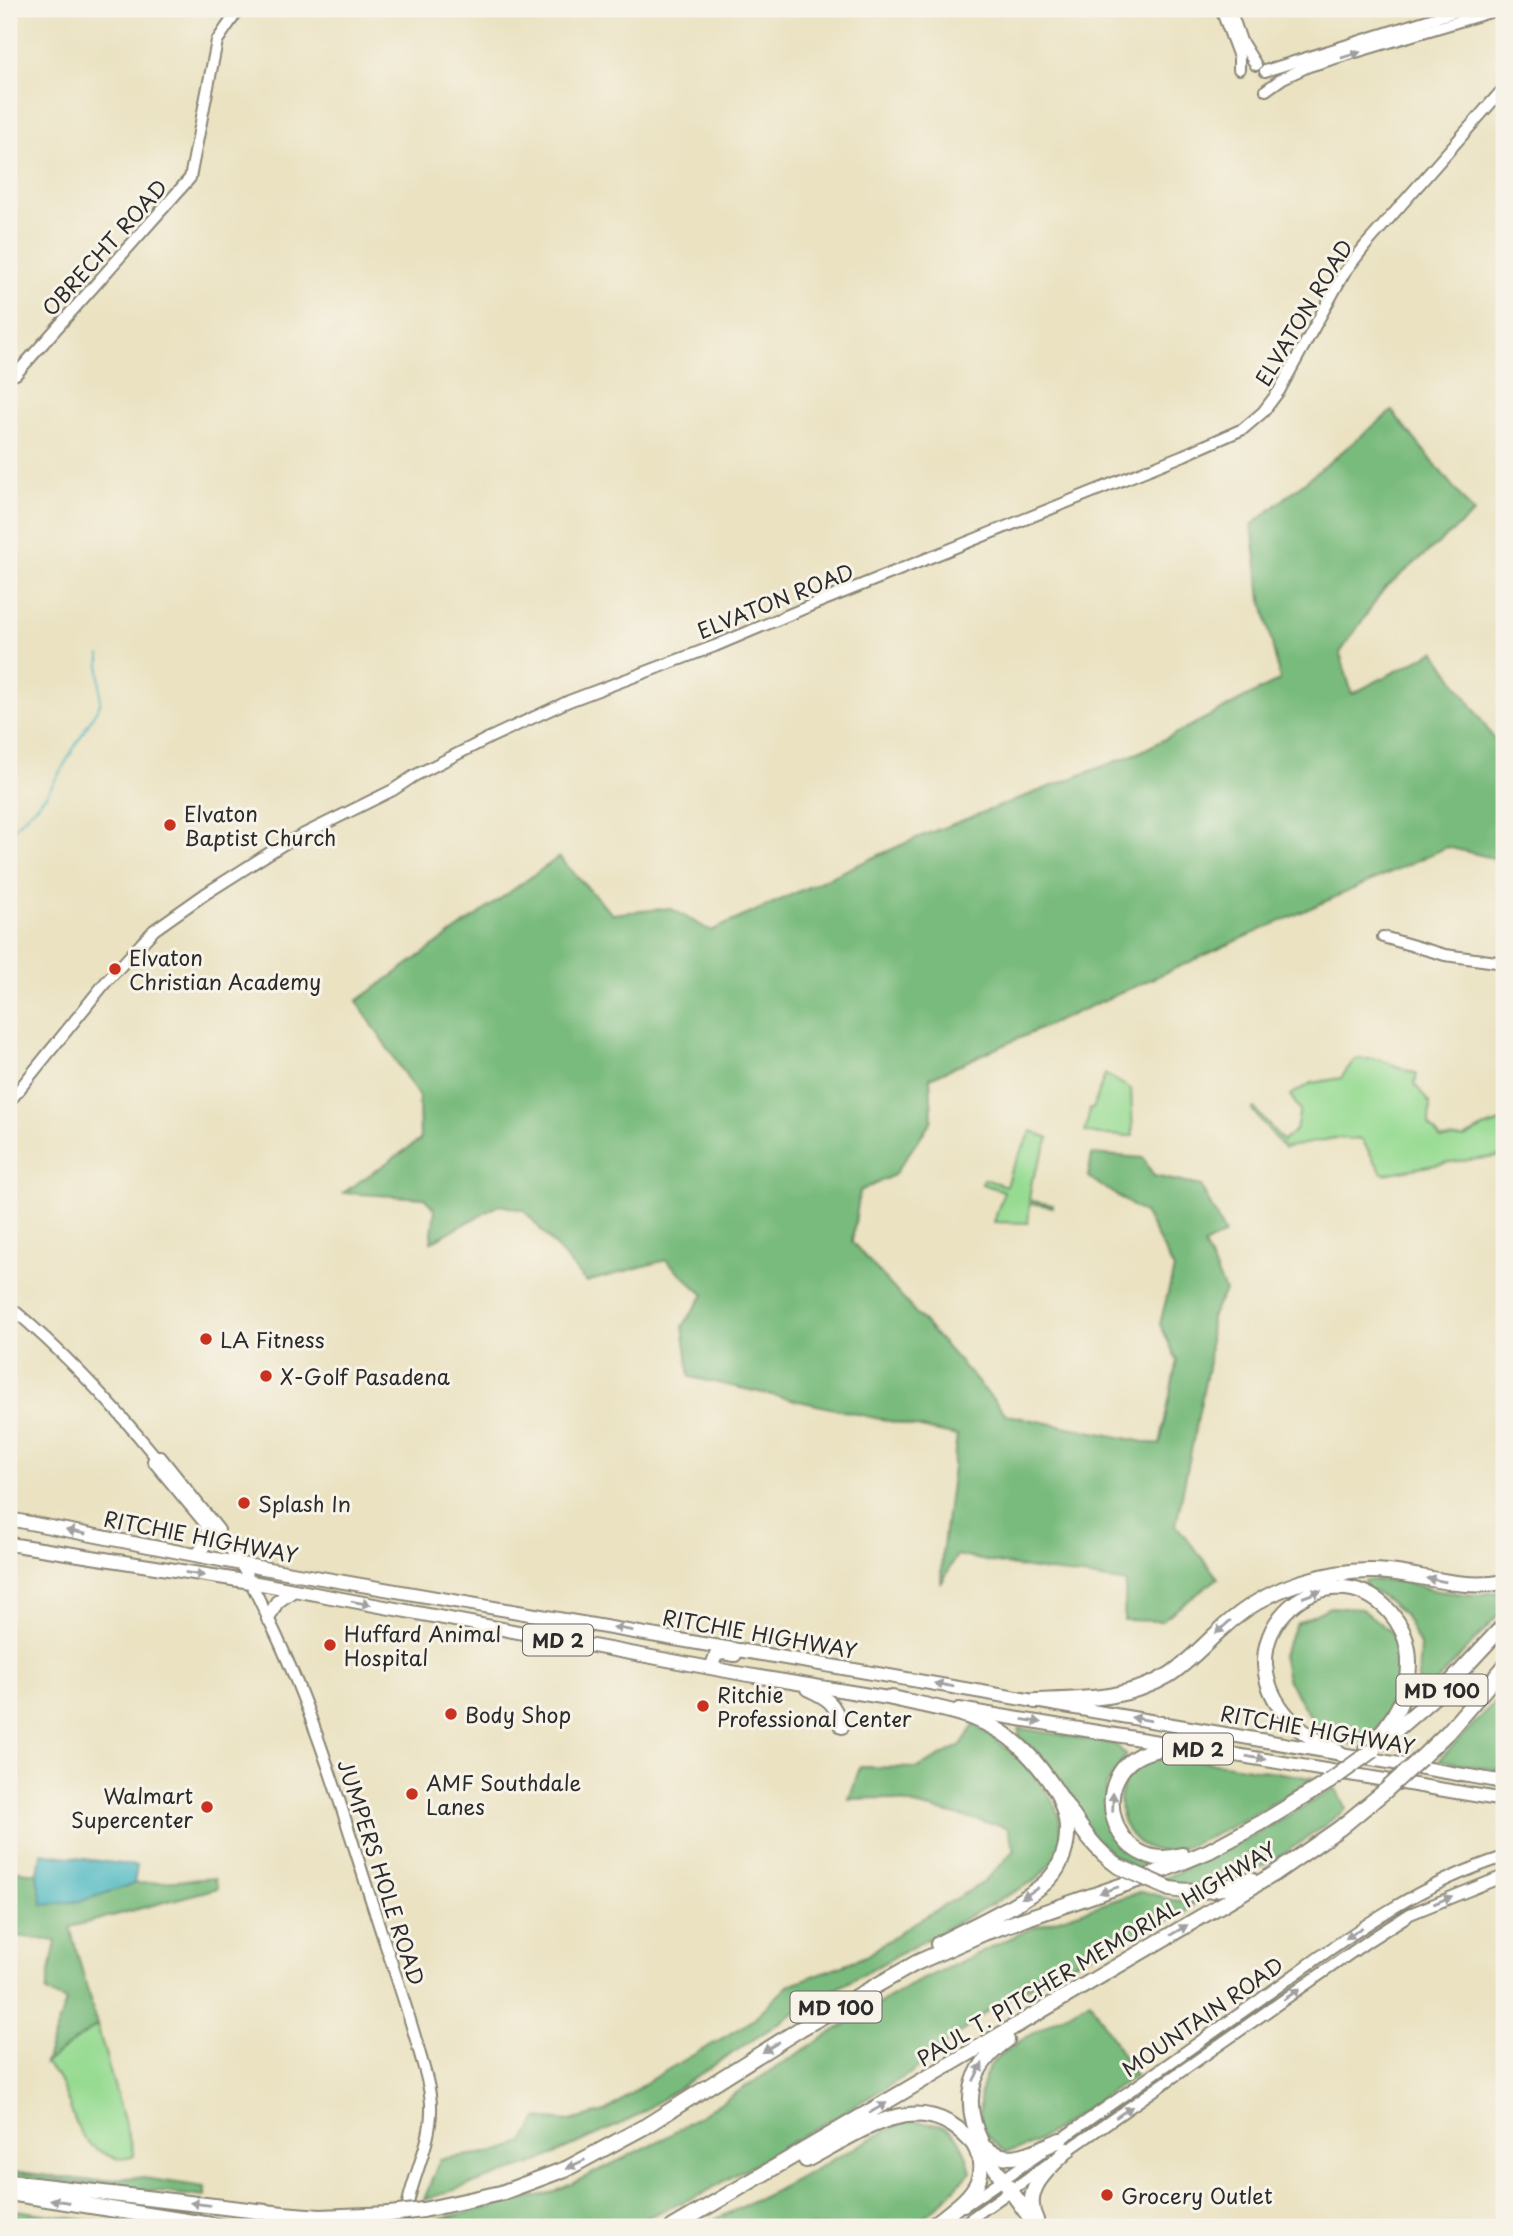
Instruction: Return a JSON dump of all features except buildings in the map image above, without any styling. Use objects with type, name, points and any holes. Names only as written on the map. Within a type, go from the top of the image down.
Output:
[{"type":"highway","points":[[1035,1701],[1108,1698],[1147,1686],[1183,1665],[1251,1606],[1298,1583],[1321,1577],[1342,1573],[1385,1572],[1475,1585],[1504,1581]]},
{"type":"highway","points":[[1341,1754],[1302,1731],[1292,1721],[1270,1690],[1265,1667],[1267,1643],[1273,1627],[1295,1602],[1322,1590],[1353,1590],[1376,1600],[1403,1629],[1407,1643],[1409,1674],[1401,1705],[1370,1749]]},
{"type":"highway","name":"PAUL T. PITCHER MEMORIAL HIGHWAY","points":[[9,2182],[320,2217],[423,2210],[501,2193],[568,2168],[644,2127],[866,1990],[949,1948],[1027,1917],[1162,1871],[1261,1824],[1330,1781],[1370,1749],[1449,1684],[1504,1625]]},
{"type":"highway","name":"PAUL T. PITCHER MEMORIAL HIGHWAY","points":[[673,2227],[1310,1850],[1385,1791],[1421,1758],[1448,1732],[1504,1667]]},
{"type":"highway","points":[[1448,1732],[1504,1680]]},
{"type":"highway","points":[[892,1698],[968,1715],[998,1729],[1022,1747],[1057,1791],[1087,1838],[1118,1866],[1170,1889],[1200,1892],[1236,1885],[1254,1878],[1338,1825],[1385,1791]]},
{"type":"highway","points":[[1227,1753],[1164,1749],[1134,1759],[1114,1785],[1111,1804],[1114,1823],[1119,1833],[1142,1855],[1163,1860],[1190,1853],[1261,1824]]},
{"type":"highway","points":[[800,2029],[862,1985],[1040,1888],[1051,1877],[1065,1850],[1067,1825],[1057,1791]]},
{"type":"highway","points":[[932,2227],[975,2188],[980,2178],[982,2165],[970,2109],[970,2091],[981,2064],[1004,2042],[1116,1967]]},
{"type":"highway","points":[[713,2204],[901,2115],[913,2113],[951,2122],[996,2155],[1008,2158],[1064,2145]]},
{"type":"highway","points":[[975,2139],[1038,2227]]},
{"type":"highway","points":[[1038,2227],[1031,2210],[1033,2188],[1064,2145]]},
{"type":"highway","points":[[9,2193],[224,2227]]},
{"type":"main road","name":"RITCHIE HIGHWAY","points":[[9,1520],[239,1563],[1502,1781]]},
{"type":"main road","points":[[198,1554],[208,1540],[207,1526]]},
{"type":"main road","name":"RITCHIE HIGHWAY","points":[[9,1544],[251,1582],[711,1668],[1504,1800]]},
{"type":"main road","points":[[268,1619],[278,1602],[294,1590]]},
{"type":"main road","points":[[711,1668],[716,1655],[723,1653],[818,1663]]},
{"type":"main road","points":[[787,1681],[824,1696],[837,1712],[842,1727]]},
{"type":"street","name":"OBRECHT ROAD","points":[[9,376],[16,374],[190,178],[217,41],[239,9]]},
{"type":"street","points":[[1221,9],[1239,57],[1239,69]]},
{"type":"street","points":[[1230,9],[1241,41],[1261,68],[1463,9]]},
{"type":"street","points":[[1266,90],[1283,78],[1310,66],[1500,9]]},
{"type":"street","name":"ELVATON ROAD","points":[[9,1102],[105,983],[154,930],[282,845],[393,790],[414,776],[489,738],[569,701],[715,646],[1243,429],[1263,412],[1279,391],[1344,273],[1504,88]]},
{"type":"street","points":[[1383,937],[1446,956],[1504,963]]},
{"type":"street","name":"JUMPERS HOLE ROAD","points":[[9,1306],[79,1368],[155,1456],[160,1456],[227,1539],[226,1544],[251,1582],[292,1669],[312,1719],[410,2019],[429,2086],[429,2138],[411,2194],[405,2227]]},
{"type":"street","name":"JUMPERS HOLE ROAD","points":[[155,1456],[153,1461],[222,1544],[226,1544]]},
{"type":"street","name":"MOUNTAIN ROAD","points":[[1064,2145],[1349,1936],[1403,1901],[1477,1866],[1504,1857]]},
{"type":"street","name":"MOUNTAIN ROAD","points":[[932,2227],[1006,2185],[1410,1914],[1504,1876]]},
{"type":"street","name":"MOUNTAIN ROAD","points":[[959,2227],[1006,2185]]},
{"type":"green space","points":[[1392,411],[1474,513],[1384,589],[1340,653],[1352,694],[1435,651],[1504,754],[1504,865],[1493,858],[1447,847],[930,1078],[932,1120],[894,1175],[860,1191],[852,1242],[1007,1415],[1160,1445],[1177,1360],[1160,1324],[1174,1269],[1145,1214],[1088,1177],[1092,1154],[1143,1158],[1154,1176],[1201,1186],[1225,1234],[1204,1245],[1225,1291],[1211,1317],[1209,1362],[1176,1525],[1218,1578],[1161,1621],[1124,1620],[1126,1583],[1105,1579],[957,1555],[941,1584],[942,1554],[957,1436],[690,1377],[683,1326],[704,1295],[666,1260],[586,1282],[524,1210],[499,1205],[431,1242],[435,1209],[424,1198],[343,1193],[420,1140],[419,1097],[357,1001],[559,857],[612,914],[670,908],[711,931],[919,837],[1138,753],[1280,680],[1262,597],[1261,599],[1252,525]]},
{"type":"green space","points":[[1355,1059],[1378,1059],[1417,1074],[1415,1084],[1430,1104],[1429,1125],[1441,1139],[1464,1138],[1504,1121],[1504,1156],[1385,1174],[1362,1140],[1335,1138],[1284,1148],[1252,1110],[1254,1108],[1283,1141],[1296,1130],[1300,1110],[1290,1095],[1312,1083],[1341,1078]]},
{"type":"green space","points":[[1105,1074],[1131,1089],[1133,1136],[1085,1132],[1090,1109],[1093,1109]]},
{"type":"green space","points":[[1032,1131],[1049,1138],[1032,1180],[1029,1200],[1053,1207],[1030,1203],[1028,1223],[994,1222],[1004,1191],[982,1184],[984,1179],[1006,1186],[1011,1170]]},
{"type":"green space","points":[[1364,1580],[1402,1581],[1437,1591],[1475,1595],[1504,1591],[1504,1609],[1429,1690],[1418,1681],[1420,1645],[1404,1614],[1365,1587]]},
{"type":"green space","points":[[1330,1607],[1362,1609],[1392,1633],[1401,1663],[1389,1713],[1374,1732],[1354,1746],[1316,1726],[1287,1679],[1282,1655],[1296,1624]]},
{"type":"green space","points":[[1504,1693],[1504,1771],[1439,1760]]},
{"type":"green space","points":[[974,1725],[1007,1748],[1024,1764],[1052,1800],[1060,1820],[1061,1840],[1054,1860],[1036,1880],[808,2004],[631,2119],[533,2164],[424,2200],[440,2159],[495,2152],[524,2143],[538,2118],[570,2121],[605,2112],[650,2080],[750,2022],[789,1985],[866,1956],[904,1929],[984,1882],[1015,1850],[1007,1827],[885,1798],[849,1799],[860,1767],[918,1768],[961,1745]]},
{"type":"green space","points":[[1019,1728],[1115,1744],[1126,1755],[1106,1786],[1106,1815],[1117,1841],[1130,1856],[1149,1864],[1139,1871],[1112,1854],[1090,1833],[1045,1759],[1019,1737]]},
{"type":"green space","points":[[1150,1759],[1211,1762],[1313,1778],[1260,1811],[1214,1835],[1173,1850],[1159,1851],[1136,1840],[1128,1830],[1120,1806],[1125,1782],[1134,1769]]},
{"type":"green space","points":[[1335,1788],[1346,1809],[1284,1854],[1260,1867],[1236,1878],[1211,1884],[1187,1885],[1163,1879],[1260,1832]]},
{"type":"green space","points":[[9,1870],[38,1873],[43,1905],[134,1884],[215,1878],[218,1888],[70,1927],[97,2025],[45,2063],[66,2001],[46,1992],[56,1941],[9,1935]]},
{"type":"green space","points":[[1142,1891],[1173,1900],[1196,1902],[1185,1913],[1079,1960],[995,2005],[911,2073],[702,2194],[624,2227],[418,2227],[418,2224],[555,2192],[665,2138],[909,1986],[1032,1928]]},
{"type":"green space","points":[[1090,2001],[1135,2076],[1036,2142],[1005,2152],[990,2139],[981,2122],[981,2091],[990,2066],[1021,2040]]},
{"type":"green space","points":[[97,2025],[134,2156],[126,2158],[118,2159],[107,2155],[85,2139],[59,2080],[45,2063]]},
{"type":"green space","points":[[906,2120],[934,2124],[951,2130],[962,2144],[971,2171],[941,2203],[911,2227],[700,2227],[775,2191]]},
{"type":"green space","points":[[9,2171],[93,2181],[137,2177],[205,2187],[205,2197],[9,2176]]},
{"type":"green space","points":[[9,2209],[131,2227],[9,2227]]},
{"type":"water","points":[[41,1853],[137,1866],[134,1884],[81,1901],[43,1905],[37,1878]]},
{"type":"waterway","points":[[9,833],[47,794],[100,704],[100,655]]},
{"type":"place","name":"Elvaton Baptist Church","points":[[170,825]]},
{"type":"place","name":"Elvaton Christian Academy","points":[[115,969]]},
{"type":"place","name":"LA Fitness","points":[[206,1339]]},
{"type":"place","name":"X-Golf Pasadena","points":[[266,1376]]},
{"type":"place","name":"Splash In","points":[[244,1503]]},
{"type":"place","name":"Huffard Animal Hospital","points":[[330,1645]]},
{"type":"place","name":"Ritchie Professional Center","points":[[703,1706]]},
{"type":"place","name":"Body Shop","points":[[451,1714]]},
{"type":"place","name":"AMF Southdale Lanes","points":[[412,1794]]},
{"type":"place","name":"Walmart Supercenter","points":[[207,1807]]},
{"type":"place","name":"Grocery Outlet","points":[[1107,2195]]}]
